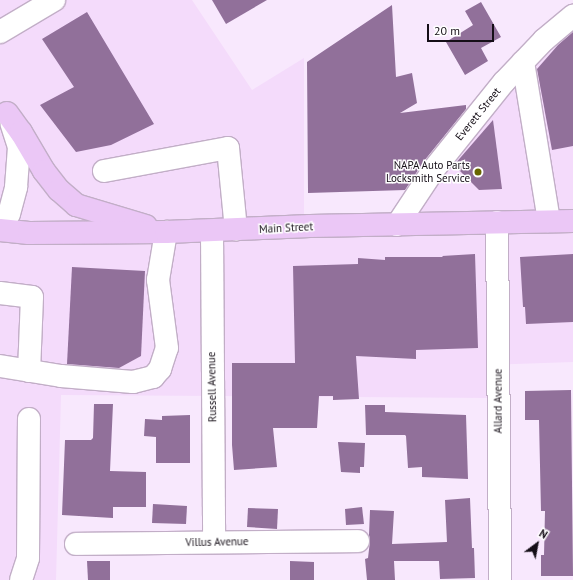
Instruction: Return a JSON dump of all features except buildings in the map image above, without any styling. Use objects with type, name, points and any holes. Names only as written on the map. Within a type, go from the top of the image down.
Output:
[{"type":"main road","points":[[3,110],[21,132],[44,171],[59,190],[76,205],[166,232]]},
{"type":"main road","name":"Main Street","points":[[0,230],[29,233],[212,232],[310,226],[573,221]]},
{"type":"street","points":[[0,32],[54,0]]},
{"type":"street","name":"Everett Street","points":[[397,225],[434,169],[504,82],[544,40],[573,16]]},
{"type":"street","points":[[523,62],[549,221]]},
{"type":"street","points":[[0,221],[9,214],[16,188],[19,147],[3,110]]},
{"type":"street","points":[[104,171],[228,148],[236,230]]},
{"type":"street","name":"Allard Avenue","points":[[497,222],[500,580]]},
{"type":"street","points":[[0,366],[61,376],[134,382],[153,377],[160,369],[167,348],[158,280],[166,232]]},
{"type":"street","name":"Russell Avenue","points":[[212,232],[214,542]]},
{"type":"street","points":[[0,294],[32,296],[30,371]]},
{"type":"street","points":[[21,580],[28,558],[29,419]]},
{"type":"street","name":"Villus Avenue","points":[[76,544],[358,541]]},
{"type":"shaded area","points":[[0,0],[192,0],[252,90],[304,58],[304,232],[399,232],[519,75],[573,29],[573,362],[489,365],[490,398],[61,395],[56,580],[0,580]]},
{"type":"place","name":"NAPA Auto Parts Locksmith Service","points":[[478,172]]}]
